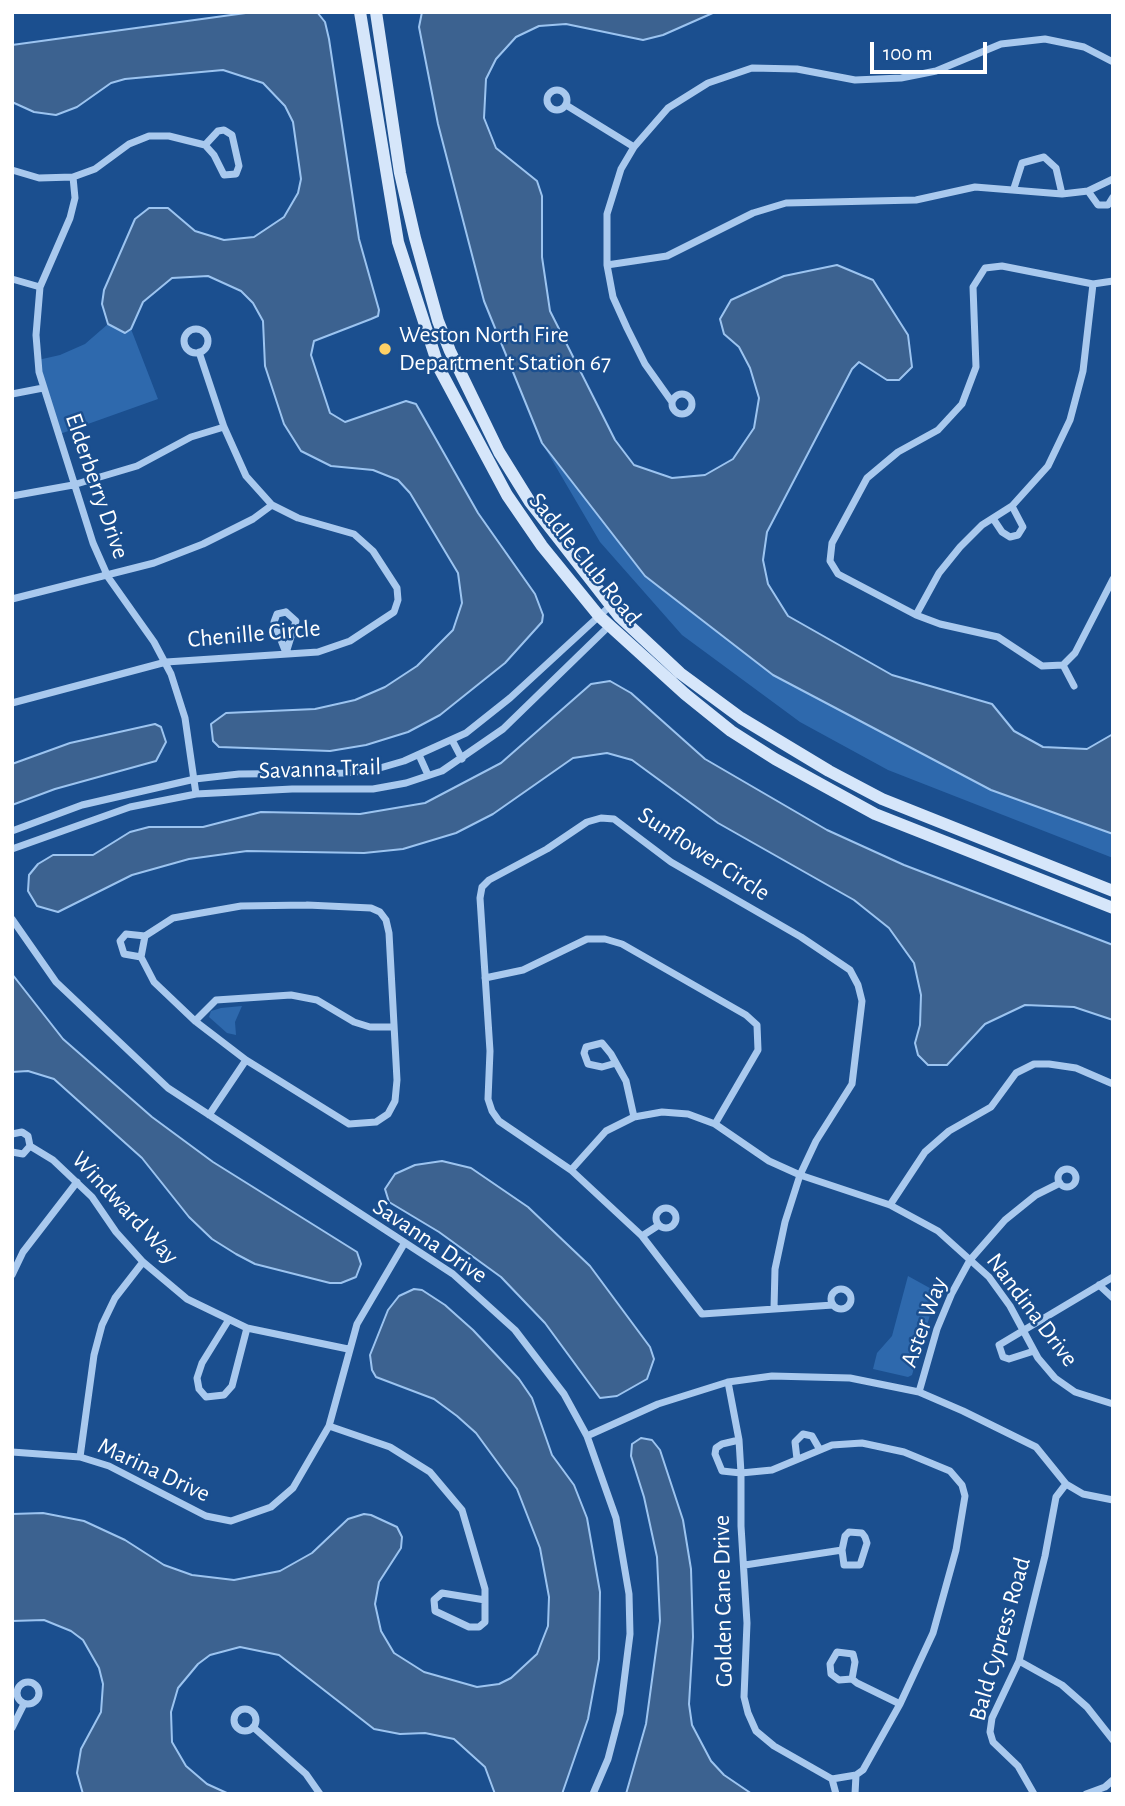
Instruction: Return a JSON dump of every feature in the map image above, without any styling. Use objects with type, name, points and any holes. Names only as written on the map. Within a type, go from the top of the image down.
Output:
[{"type":"street","name":"Saddle Club Road","points":[[360,12],[398,242],[439,368],[507,495],[542,546],[608,627],[731,731],[807,778],[875,814],[1113,908]]},
{"type":"street","name":"Saddle Club Road","points":[[376,12],[400,173],[438,321],[471,398],[499,452],[537,512],[619,617],[680,673],[741,718],[829,771],[882,799],[1113,891]]},
{"type":"street","points":[[672,402],[645,364],[627,328],[613,297],[607,265],[607,214],[621,169],[634,147],[668,108],[708,83],[752,68],[797,69],[855,80],[901,78],[936,71],[1001,44],[1045,39],[1084,47],[1113,62]]},
{"type":"street","points":[[566,105],[634,147]]},
{"type":"street","points":[[12,170],[39,178],[73,177],[95,169],[129,144],[149,136],[169,136],[205,145],[215,155],[224,175],[236,174],[239,166],[232,135],[224,130],[218,131],[205,145]]},
{"type":"street","points":[[1014,188],[1022,163],[1044,157],[1056,168],[1062,194]]},
{"type":"street","name":"Elderberry Drive","points":[[73,177],[75,198],[70,218],[40,287],[36,335],[43,388],[73,485],[108,577],[166,662],[185,718],[196,794]]},
{"type":"street","points":[[607,265],[667,256],[753,213],[786,203],[916,201],[975,187],[1014,188],[1062,194],[1088,191],[1111,180],[1113,195],[1103,206],[1094,202],[1088,191]]},
{"type":"street","points":[[1113,281],[1093,284],[1002,266],[985,268],[972,287],[976,367],[962,404],[938,430],[898,452],[867,478],[832,543],[830,561],[838,574],[916,615],[940,624],[998,637],[1042,666],[1063,664],[1075,653],[1113,579]]},
{"type":"street","points":[[12,279],[40,287]]},
{"type":"street","points":[[916,615],[939,573],[960,547],[982,525],[994,520],[1012,506],[1048,466],[1070,420],[1083,371],[1093,284]]},
{"type":"street","name":"Chenille Circle","points":[[12,703],[166,662],[318,652],[349,641],[380,624],[394,612],[398,600],[397,588],[373,551],[354,534],[298,518],[272,505],[246,476],[223,427],[200,352]]},
{"type":"street","points":[[12,394],[43,388]]},
{"type":"street","points":[[12,496],[73,485],[137,466],[191,437],[223,427]]},
{"type":"street","points":[[12,599],[108,577],[203,544],[253,519],[272,505]]},
{"type":"street","points":[[994,520],[1002,532],[1010,537],[1018,535],[1023,527],[1012,506]]},
{"type":"street","name":"Savanna Trail","points":[[12,831],[82,805],[195,779],[239,774],[345,774],[373,770],[419,755],[452,740],[510,698],[610,606]]},
{"type":"street","points":[[286,612],[296,621],[286,653],[274,622],[277,614],[286,612]]},
{"type":"street","name":"Savanna Trail","points":[[12,849],[118,811],[196,794],[373,789],[428,775],[462,759],[503,729],[619,617]]},
{"type":"street","points":[[1063,664],[1074,686]]},
{"type":"street","points":[[452,740],[462,759]]},
{"type":"street","points":[[419,755],[428,775]]},
{"type":"street","name":"Sunflower Circle","points":[[774,1308],[775,1269],[785,1222],[800,1175],[816,1140],[852,1084],[862,1001],[858,985],[850,970],[801,937],[671,862],[614,818],[587,822],[547,849],[489,880],[482,887],[480,898],[490,1051],[488,1099],[492,1111],[499,1121],[571,1170],[642,1237],[692,1305],[702,1314],[833,1306]]},
{"type":"street","points":[[141,957],[124,954],[120,941],[126,934],[145,936],[173,918],[241,906],[371,908],[380,912],[389,933],[394,1027],[395,1101],[388,1114],[376,1122],[349,1124],[246,1060],[195,1021],[154,982],[141,957],[145,936]]},
{"type":"street","name":"Savanna Drive","points":[[12,919],[56,982],[168,1088],[453,1274],[515,1330],[552,1377],[587,1436],[617,1518],[629,1594],[630,1634],[620,1713],[608,1759],[593,1794]]},
{"type":"street","points":[[485,978],[523,970],[587,939],[605,939],[622,944],[746,1015],[757,1025],[758,1051],[715,1124]]},
{"type":"street","points":[[195,1021],[216,1000],[291,995],[317,1000],[354,1022],[370,1027],[394,1027]]},
{"type":"street","points":[[616,1063],[602,1067],[589,1064],[584,1053],[586,1047],[602,1043],[616,1063],[626,1080],[634,1117]]},
{"type":"street","points":[[209,1115],[246,1060]]},
{"type":"street","points":[[890,1205],[925,1152],[949,1131],[991,1107],[1016,1073],[1034,1064],[1049,1064],[1076,1068],[1113,1084]]},
{"type":"street","name":"Nandina Drive","points":[[571,1170],[606,1131],[634,1117],[662,1112],[688,1114],[715,1124],[769,1161],[800,1175],[890,1205],[938,1231],[989,1277],[1034,1351],[1055,1378],[1075,1392],[1113,1404]]},
{"type":"street","name":"Windward Way","points":[[12,1134],[26,1133],[30,1146],[53,1160],[77,1182],[143,1262],[187,1298],[228,1321],[247,1328],[348,1349]]},
{"type":"street","points":[[12,1152],[23,1154],[30,1146]]},
{"type":"street","points":[[12,1275],[36,1233],[77,1182]]},
{"type":"street","name":"Aster Way","points":[[919,1392],[937,1329],[970,1260],[1005,1220],[1036,1195],[1060,1183]]},
{"type":"street","points":[[642,1237],[659,1225]]},
{"type":"street","name":"Marina Drive","points":[[12,1452],[80,1457],[136,1478],[206,1516],[231,1521],[253,1516],[271,1507],[293,1488],[329,1426],[342,1387],[348,1349],[369,1299],[404,1244]]},
{"type":"street","points":[[80,1457],[94,1356],[102,1325],[116,1298],[143,1262]]},
{"type":"street","points":[[1034,1351],[1016,1358],[1003,1357],[1001,1342],[1113,1277]]},
{"type":"street","points":[[1099,1285],[1113,1298]]},
{"type":"street","points":[[228,1321],[202,1363],[197,1378],[199,1389],[206,1397],[225,1395],[232,1386],[247,1328]]},
{"type":"street","points":[[587,1436],[658,1404],[728,1382],[772,1376],[850,1378],[919,1392],[1036,1447],[1066,1484],[1083,1494],[1113,1500]]},
{"type":"street","name":"Golden Cane Drive","points":[[728,1382],[741,1473],[747,1623],[744,1697],[748,1713],[756,1731],[774,1746],[832,1779]]},
{"type":"street","points":[[329,1426],[390,1447],[430,1472],[462,1510],[474,1543],[485,1600],[485,1622],[479,1627],[469,1626],[435,1611],[434,1600],[442,1593],[485,1600]]},
{"type":"street","points":[[797,1459],[795,1442],[803,1434],[812,1436],[820,1450]]},
{"type":"street","points":[[738,1440],[716,1448],[715,1454],[722,1471],[741,1473],[772,1470],[820,1450],[862,1443],[904,1452],[950,1471],[962,1485],[965,1496],[956,1550],[936,1621],[900,1704],[863,1770],[856,1775],[832,1779],[836,1794]]},
{"type":"street","name":"Bald Cypress Road","points":[[1034,1794],[1018,1766],[993,1742],[990,1732],[992,1718],[1019,1661],[1045,1556],[1056,1497],[1066,1484]]},
{"type":"street","points":[[849,1532],[862,1533],[865,1536],[865,1552],[860,1565],[844,1565],[842,1550],[845,1536],[849,1532]]},
{"type":"street","points":[[745,1565],[842,1550]]},
{"type":"street","points":[[852,1678],[855,1662],[853,1654],[837,1652],[830,1664],[831,1674],[839,1680],[852,1678],[900,1704]]},
{"type":"street","points":[[1019,1661],[1062,1685],[1087,1707],[1113,1740]]},
{"type":"street","points":[[12,1728],[24,1704]]},
{"type":"street","points":[[253,1727],[306,1774],[320,1794]]},
{"type":"street","points":[[855,1794],[856,1775]]},
{"type":"street","points":[[1086,1794],[1105,1787],[1113,1780]]},
{"type":"shaded area","points":[[253,12],[317,12],[325,22],[329,39],[359,239],[379,310],[378,316],[314,341],[311,355],[330,413],[345,422],[406,401],[416,404],[478,513],[535,594],[543,615],[542,622],[505,663],[440,715],[408,732],[366,745],[330,751],[219,747],[213,741],[211,724],[226,713],[315,709],[355,700],[385,687],[417,666],[453,630],[462,603],[458,573],[410,493],[398,480],[373,470],[331,466],[301,451],[284,424],[265,366],[263,321],[253,303],[241,291],[208,276],[172,278],[143,302],[131,329],[125,333],[108,324],[102,304],[104,290],[135,219],[149,208],[168,208],[195,231],[224,240],[254,237],[284,217],[298,193],[301,179],[293,122],[285,106],[263,83],[223,70],[125,79],[111,83],[77,107],[56,115],[34,112],[12,102],[12,45]]},
{"type":"shaded area","points":[[422,12],[715,12],[663,35],[643,40],[566,24],[539,26],[516,37],[496,59],[486,79],[484,118],[496,148],[537,181],[542,196],[542,257],[550,311],[615,440],[634,465],[672,478],[705,475],[733,459],[754,428],[759,398],[750,368],[739,347],[724,334],[720,319],[731,300],[784,276],[837,265],[873,280],[908,335],[912,367],[899,380],[887,380],[859,362],[852,369],[767,532],[763,560],[768,584],[788,616],[892,675],[992,704],[1014,731],[1043,747],[1087,749],[1113,734],[1113,834],[991,790],[773,675],[645,576],[542,443],[484,301],[438,124],[419,27]]},
{"type":"shaded area","points":[[108,324],[125,333],[131,329],[158,399],[57,435],[38,360],[60,355],[85,344]]},
{"type":"shaded area","points":[[542,443],[645,576],[773,675],[991,790],[1113,834],[1113,858],[888,770],[800,722],[682,635],[600,542]]},
{"type":"shaded area","points":[[610,681],[631,693],[705,759],[827,830],[904,865],[1113,945],[1113,1020],[1074,1007],[1025,1005],[985,1024],[947,1065],[928,1065],[918,1055],[915,1043],[920,1025],[921,995],[914,963],[889,928],[854,900],[718,823],[632,760],[607,753],[573,758],[493,814],[456,833],[403,849],[364,853],[247,851],[189,859],[132,875],[58,912],[37,906],[28,891],[29,875],[38,864],[53,855],[93,855],[130,832],[149,827],[203,827],[261,812],[360,814],[425,803],[501,763],[591,684]]},
{"type":"shaded area","points":[[155,724],[161,727],[166,742],[156,761],[55,789],[12,805],[12,764],[70,743]]},
{"type":"shaded area","points":[[12,974],[63,1039],[152,1117],[213,1162],[357,1252],[361,1264],[356,1277],[341,1283],[330,1283],[255,1264],[236,1254],[212,1239],[189,1217],[142,1158],[54,1079],[28,1071],[12,1072]]},
{"type":"shaded area","points":[[242,1006],[235,1022],[236,1035],[227,1033],[209,1017],[211,1011]]},
{"type":"shaded area","points":[[442,1161],[471,1168],[528,1207],[590,1266],[650,1347],[654,1359],[647,1379],[617,1396],[600,1398],[545,1323],[501,1277],[439,1232],[389,1202],[385,1189],[395,1174],[415,1165]]},
{"type":"shaded area","points":[[908,1276],[937,1292],[912,1375],[908,1377],[873,1369],[877,1353],[892,1336]]},
{"type":"shaded area","points":[[414,1289],[422,1290],[445,1305],[473,1330],[519,1379],[532,1398],[552,1455],[574,1485],[587,1518],[600,1592],[599,1659],[588,1719],[562,1794],[495,1794],[485,1767],[454,1739],[425,1733],[400,1734],[374,1729],[279,1655],[240,1647],[210,1655],[198,1664],[178,1688],[171,1712],[172,1742],[186,1766],[207,1784],[229,1794],[83,1794],[77,1773],[81,1749],[101,1712],[103,1684],[99,1668],[83,1640],[71,1631],[44,1620],[12,1621],[12,1514],[43,1513],[84,1521],[125,1540],[164,1565],[192,1575],[234,1580],[280,1571],[312,1553],[348,1519],[364,1514],[371,1515],[397,1527],[402,1537],[401,1548],[379,1582],[375,1604],[381,1631],[394,1653],[424,1672],[477,1687],[499,1684],[511,1678],[537,1654],[548,1626],[549,1597],[540,1548],[517,1489],[476,1433],[457,1416],[434,1399],[376,1377],[372,1370],[370,1355],[388,1310],[399,1296]]},
{"type":"shaded area","points":[[641,1438],[652,1440],[660,1450],[683,1520],[691,1569],[693,1637],[689,1704],[692,1725],[711,1761],[724,1775],[752,1794],[626,1794],[646,1724],[660,1621],[657,1557],[644,1497],[631,1456],[632,1444]]},
{"type":"place","name":"Weston North Fire Department Station 67","points":[[385,349]]}]
